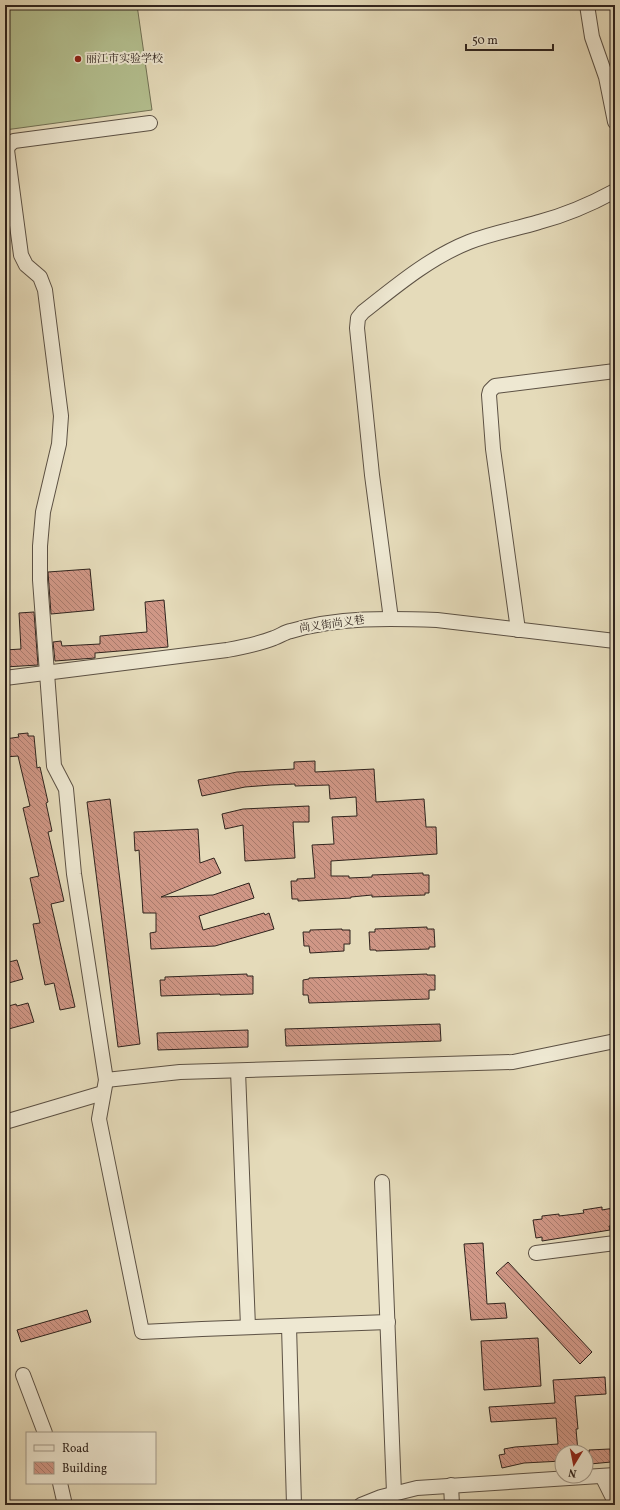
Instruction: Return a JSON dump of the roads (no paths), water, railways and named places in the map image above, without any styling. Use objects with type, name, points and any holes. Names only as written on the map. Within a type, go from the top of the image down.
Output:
[{"type":"street","points":[[587,5],[592,37],[606,77],[615,122]]},
{"type":"street","points":[[150,123],[14,141],[7,150],[21,255],[26,265],[40,277],[45,290],[61,416],[59,444],[43,512],[40,546],[40,580],[54,766],[66,789],[74,874],[104,1087],[99,1119],[142,1332],[388,1322]]},
{"type":"street","points":[[391,619],[371,467],[356,328],[358,318],[363,312],[420,268],[453,249],[485,236],[558,216],[615,191]]},
{"type":"street","points":[[518,630],[494,449],[489,400],[490,391],[495,386],[615,371]]},
{"type":"street","name":"尚义街尚义巷","points":[[5,678],[227,650],[257,644],[290,631],[313,626],[360,620],[437,620],[615,641]]},
{"type":"street","points":[[5,1122],[104,1087],[180,1072],[513,1062],[615,1042]]},
{"type":"street","points":[[238,1071],[248,1327]]},
{"type":"street","points":[[382,1182],[394,1493]]},
{"type":"street","points":[[536,1253],[615,1243]]},
{"type":"street","points":[[288,1326],[294,1505]]},
{"type":"street","points":[[23,1375],[45,1432]]},
{"type":"street","points":[[361,1505],[394,1493],[417,1488],[608,1475],[615,1502]]},
{"type":"street","points":[[60,1484],[65,1505]]},
{"type":"street","points":[[451,1486],[452,1505]]},
{"type":"place","name":"丽江市实验学校","points":[[78,59]]}]
